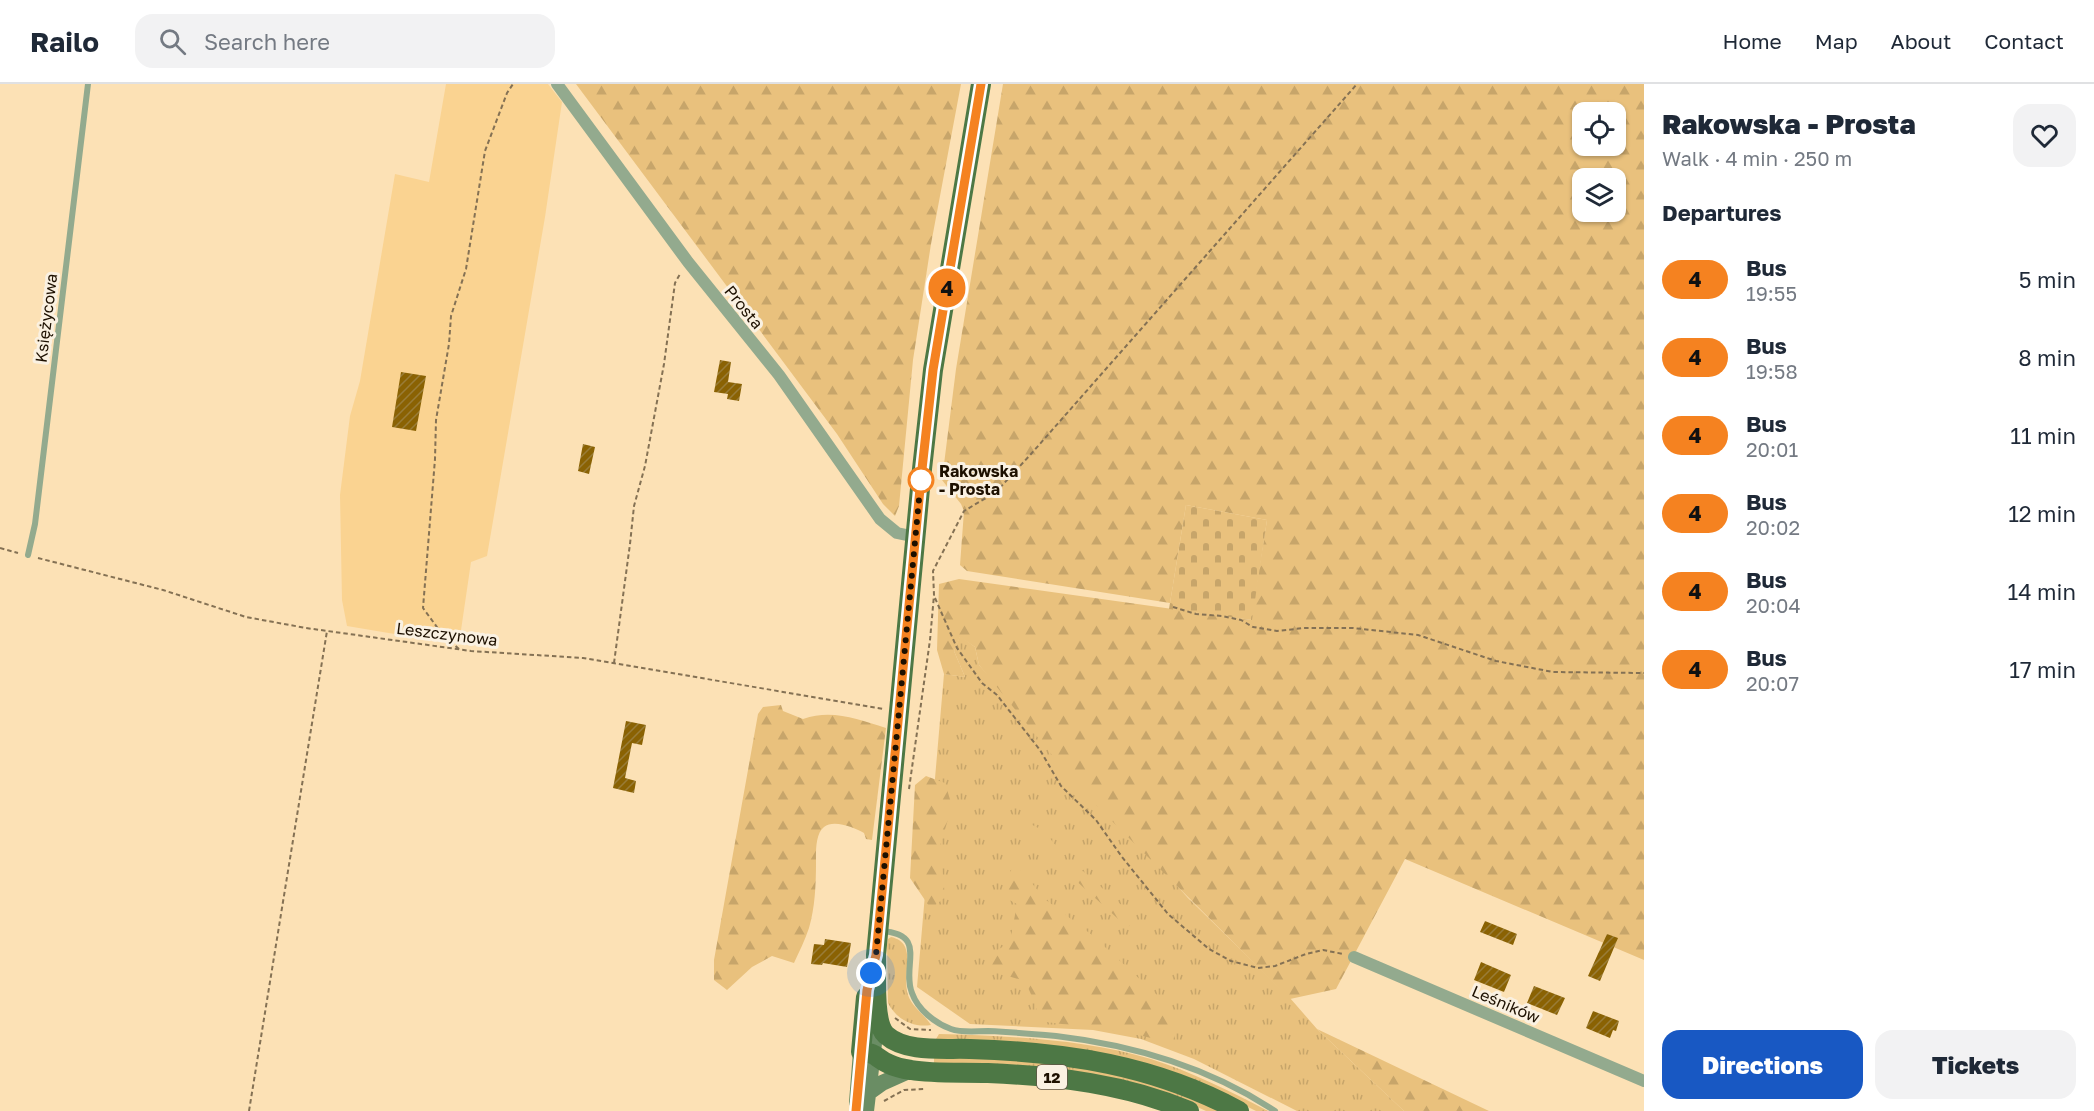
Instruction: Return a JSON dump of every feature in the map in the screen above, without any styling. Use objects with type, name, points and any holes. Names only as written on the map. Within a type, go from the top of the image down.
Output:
[{"type":"main road","points":[[875,1098],[867,1053],[867,990],[876,955],[933,370],[981,84]]},
{"type":"main road","points":[[856,1111],[867,1053],[883,1015],[876,955]]},
{"type":"main road","name":"12","points":[[883,1015],[886,1035],[909,1046],[1031,1052],[1096,1059],[1154,1074],[1239,1111]]},
{"type":"main road","points":[[867,1053],[909,1046]]},
{"type":"main road","name":"12","points":[[867,1053],[888,1064],[911,1070],[1023,1075],[1108,1086],[1154,1098],[1189,1111]]},
{"type":"main road","points":[[866,1111],[882,1083],[911,1070]]},
{"type":"street","name":"Prosta","points":[[557,84],[688,262],[778,375],[880,519],[897,533],[916,537]]},
{"type":"street","name":"Leśników","points":[[1354,957],[1644,1081]]},
{"type":"lane","name":"Księżycowa","points":[[28,555],[35,524],[88,84]]},
{"type":"lane","points":[[878,931],[894,932],[908,941],[911,949],[911,992],[924,1011],[935,1021],[952,1029],[1055,1036],[1147,1053],[1197,1071],[1258,1100],[1275,1111]]},
{"type":"path","points":[[459,649],[442,634],[423,608],[436,420],[452,316],[466,269],[485,152],[507,93],[513,84]]},
{"type":"path","points":[[909,792],[934,595],[933,571],[964,511],[996,492],[1024,462],[1357,84]]},
{"type":"path","points":[[614,663],[634,506],[645,465],[664,364],[675,283],[688,262]]},
{"type":"path","name":"Leszczynowa","points":[[0,548],[163,590],[246,617],[327,631],[459,649],[584,658],[898,711]]},
{"type":"path","points":[[934,595],[957,648],[982,683],[997,695],[1040,750],[1061,786],[1096,820],[1122,857],[1168,914],[1209,949],[1231,961],[1258,968],[1275,966],[1323,950],[1354,957]]},
{"type":"path","points":[[1173,607],[1196,614],[1241,620],[1253,627],[1277,631],[1304,628],[1353,628],[1418,635],[1496,661],[1553,672],[1644,673]]},
{"type":"path","points":[[249,1111],[327,631]]},
{"type":"path","points":[[883,1015],[910,1029],[931,1030]]},
{"type":"path","points":[[875,1098],[904,1090],[928,1089]]},
{"type":"shaded area","points":[[446,84],[548,84],[562,102],[545,217],[487,556],[471,562],[460,637],[448,643],[347,626],[342,600],[340,495],[350,416],[360,381],[395,174],[429,182]]},
{"type":"green space","points":[[576,84],[961,84],[931,244],[913,360],[899,506],[895,516],[883,504],[837,434]]},
{"type":"green space","points":[[1003,84],[1644,84],[1644,960],[1405,859],[1336,989],[1290,999],[1078,787],[979,665],[975,647],[960,637],[954,651],[965,677],[944,674],[937,650],[939,584],[959,579],[1251,620],[1267,520],[1186,505],[1170,603],[967,571],[960,565],[964,511],[942,480],[956,369]]},
{"type":"green space","points":[[1186,505],[1267,520],[1252,620],[1169,609]]},
{"type":"green space","points":[[960,636],[975,647],[979,665],[1188,898],[1290,998],[1317,1029],[1404,1111],[1297,1111],[1194,1059],[1141,1039],[1093,1030],[970,1024],[917,987],[944,674],[965,677],[954,651]]},
{"type":"green space","points":[[781,705],[783,711],[803,719],[834,715],[886,728],[872,840],[866,839],[864,833],[844,825],[828,825],[821,830],[817,844],[811,920],[794,963],[772,956],[752,967],[727,990],[714,980],[714,960],[758,714],[763,707]]},
{"type":"green space","points":[[926,776],[945,783],[952,806],[940,846],[945,897],[931,909],[910,878],[915,785]]},
{"type":"green space","points":[[1007,812],[1044,831],[1065,857],[1060,861]]},
{"type":"green space","points":[[1014,862],[1046,900],[1092,935],[1159,997],[1177,1027],[1172,1044],[1123,1032],[1039,1021],[1035,1003],[1025,981],[991,971],[993,953],[1010,942],[1017,904],[1002,896]]},
{"type":"green space","points":[[1083,871],[1128,911],[1134,924],[1127,927],[1072,877]]},
{"type":"green space","points":[[891,937],[899,940],[907,953],[906,987],[908,995],[931,1025],[912,1024],[900,1018],[888,1003],[887,945]]},
{"type":"green space","points":[[1317,1029],[1489,1111],[1404,1111]]},
{"type":"green space","points":[[939,1034],[1046,1040],[1125,1052],[1181,1070],[1268,1111],[1256,1111],[1208,1087],[936,1039]]},
{"type":"green space","points":[[934,1054],[1050,1061],[1152,1082],[1223,1111],[1206,1111],[1193,1105],[934,1063]]},
{"type":"building","points":[[720,360],[731,362],[728,382],[742,384],[739,401],[727,399],[728,394],[714,392]]},
{"type":"building","points":[[401,372],[426,376],[416,431],[392,427]]},
{"type":"building","points":[[583,444],[595,447],[589,474],[578,471]]},
{"type":"building","points":[[626,721],[646,725],[642,745],[632,743],[625,778],[636,781],[634,793],[613,788]]},
{"type":"building","points":[[1485,921],[1517,934],[1513,945],[1480,932]]},
{"type":"building","points":[[1607,934],[1618,938],[1600,981],[1588,976]]},
{"type":"building","points":[[825,939],[851,943],[847,967],[823,963],[822,965],[811,964],[814,944],[824,945]]},
{"type":"building","points":[[1481,962],[1511,975],[1504,992],[1474,980]]},
{"type":"building","points":[[1534,986],[1565,998],[1557,1015],[1527,1003]]},
{"type":"building","points":[[1593,1011],[1619,1021],[1616,1031],[1613,1030],[1610,1038],[1586,1028]]},
{"type":"bus line","name":"4","points":[[856,1111],[867,990],[876,955],[933,370],[981,84]]},
{"type":"place","name":"Rakowska - Prosta","points":[[921,480]]},
{"type":"route","points":[[871,973],[876,955],[921,478],[921,480]]}]
